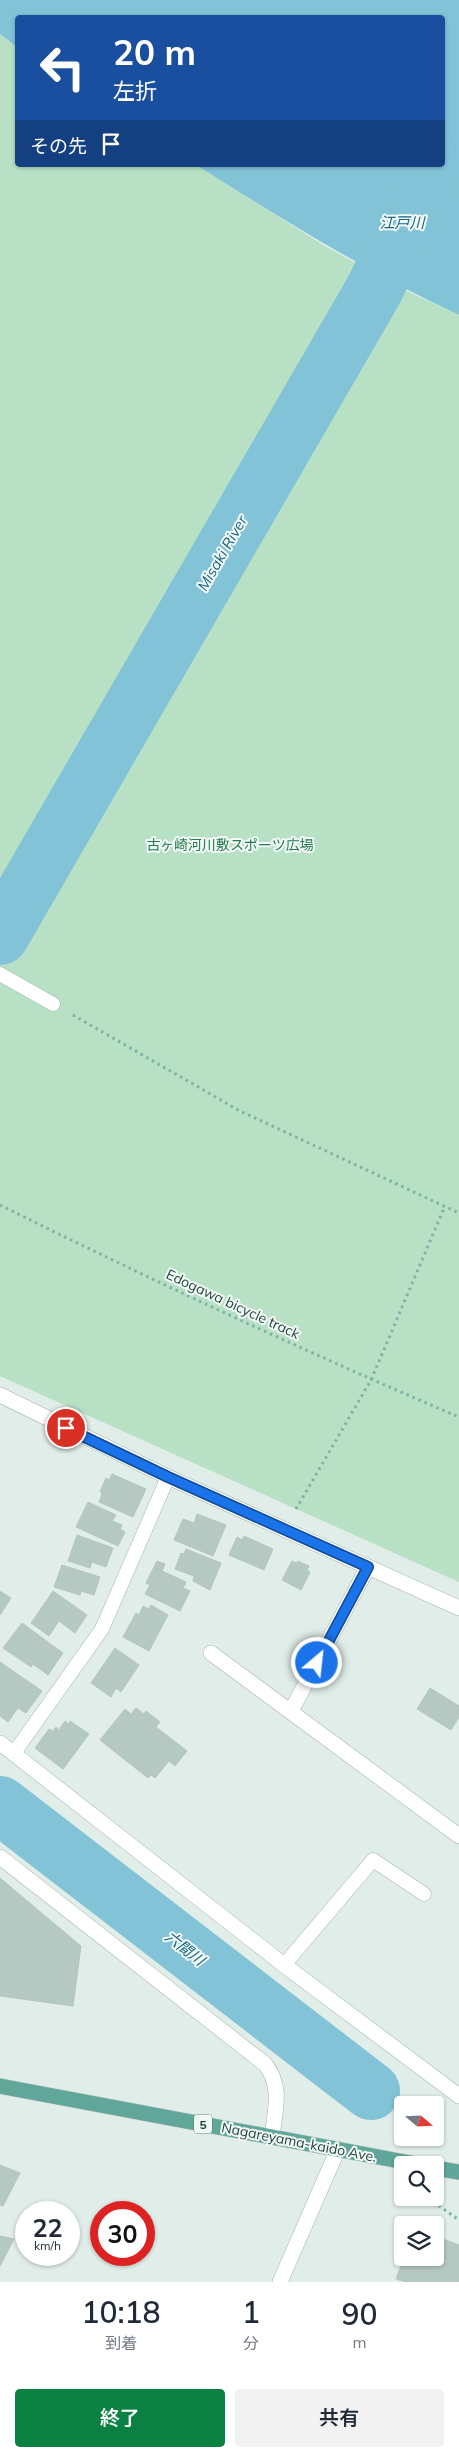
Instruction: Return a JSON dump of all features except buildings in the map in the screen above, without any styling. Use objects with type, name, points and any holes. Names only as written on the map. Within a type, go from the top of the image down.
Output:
[{"type":"main road","name":"Nagareyama-kaido Ave.","points":[[0,2086],[394,2160]]},
{"type":"main road","points":[[444,2170],[459,2172]]},
{"type":"street","points":[[0,1395],[168,1477],[459,1608]]},
{"type":"street","points":[[291,1711],[368,1567]]},
{"type":"street","points":[[211,1653],[459,1836]]},
{"type":"street","points":[[0,1743],[284,1965],[459,2096]]},
{"type":"street","points":[[0,1857],[265,2064],[273,2074],[278,2090],[272,2137]]},
{"type":"street","points":[[280,2282],[338,2149]]},
{"type":"lane","points":[[0,974],[53,1004]]},
{"type":"lane","points":[[14,1754],[102,1629],[168,1477]]},
{"type":"lane","points":[[284,1965],[372,1860],[424,1894]]},
{"type":"path","points":[[53,1004],[240,1111],[459,1213]]},
{"type":"path","name":"Edogawa bicycle track","points":[[0,1205],[104,1257],[371,1380],[459,1417]]},
{"type":"path","points":[[285,1529],[371,1380],[445,1206]]},
{"type":"path","points":[[439,2206],[459,2220]]},
{"type":"green space","name":"古ヶ崎河川敷スポーツ広場","points":[[0,34],[15,45],[15,167],[199,167],[328,248],[415,295],[459,315],[459,1582],[0,1376]]},
{"type":"water","name":"江戸川","points":[[0,0],[459,0],[459,315],[358,263],[199,167],[445,167],[445,15],[15,15],[15,45],[0,34]]},
{"type":"waterway","name":"Misaki River","points":[[0,936],[374,290],[434,167]]},
{"type":"waterway","name":"六間川","points":[[0,1805],[371,2091]]},
{"type":"route","points":[[66,1428],[168,1477],[368,1567],[317,1663]]}]
